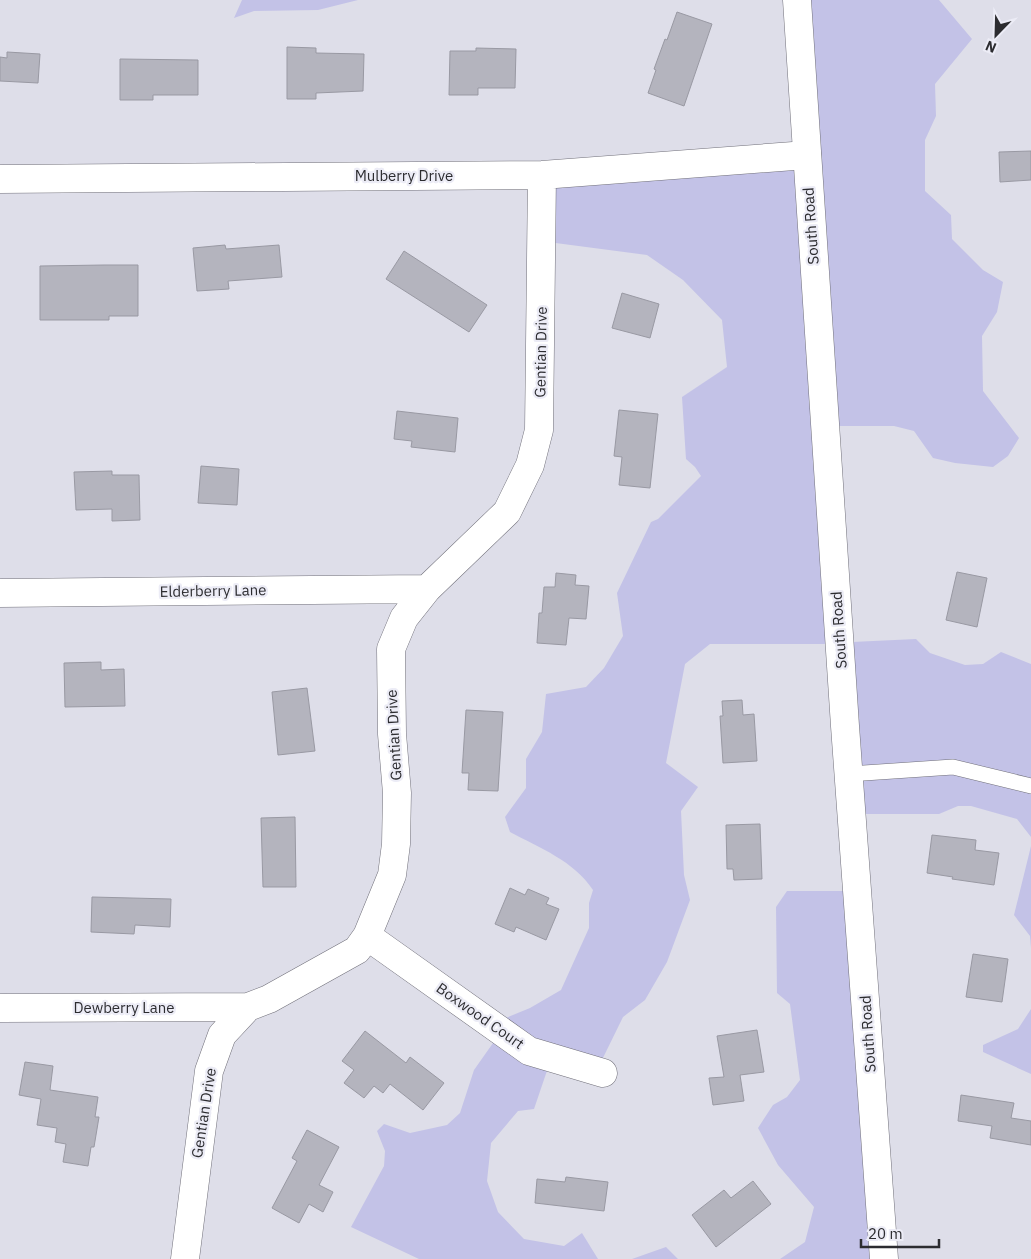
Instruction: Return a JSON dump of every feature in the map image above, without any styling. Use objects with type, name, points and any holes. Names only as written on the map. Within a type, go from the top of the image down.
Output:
[{"type":"street","name":"South Road","points":[[797,0],[884,1259]]},
{"type":"street","name":"Mulberry Drive","points":[[0,179],[542,175],[807,155]]},
{"type":"street","name":"Gentian Drive","points":[[184,1259],[209,1071],[222,1035],[248,1007],[270,999],[357,950],[367,936],[392,876],[396,844],[391,649],[404,618],[427,589],[507,512],[530,465],[539,430],[542,175]]},
{"type":"street","name":"Elderberry Lane","points":[[0,593],[427,589]]},
{"type":"street","name":"Boxwood Court","points":[[367,936],[529,1051],[603,1073]]},
{"type":"street","name":"Dewberry Lane","points":[[0,1008],[248,1007]]},
{"type":"lane","points":[[849,774],[953,767],[1031,786]]},
{"type":"shaded area","points":[[242,0],[358,0],[318,10],[254,11],[234,18]]},
{"type":"shaded area","points":[[792,0],[939,0],[972,39],[935,84],[936,116],[925,140],[925,191],[951,215],[952,239],[983,270],[1003,282],[997,312],[982,336],[983,391],[1019,438],[1008,456],[993,467],[955,463],[933,458],[914,431],[894,426],[825,426],[832,644],[710,644],[685,664],[666,763],[698,787],[681,811],[684,875],[690,900],[667,962],[645,1000],[623,1017],[599,1066],[552,1056],[534,1109],[518,1111],[491,1143],[487,1181],[498,1212],[524,1239],[564,1246],[582,1233],[598,1259],[419,1259],[351,1227],[384,1166],[385,1151],[377,1131],[384,1124],[410,1133],[447,1125],[460,1113],[474,1070],[505,1026],[501,1020],[530,1008],[561,990],[589,928],[589,903],[593,890],[576,871],[556,856],[510,832],[505,817],[526,788],[526,759],[542,732],[546,694],[586,687],[604,668],[623,636],[617,593],[651,522],[658,519],[701,476],[686,459],[682,397],[727,367],[722,320],[683,280],[647,255],[548,242],[545,187],[802,158]]},
{"type":"shaded area","points":[[916,639],[930,653],[965,665],[983,664],[1001,652],[1031,664],[1031,837],[1017,819],[971,806],[958,806],[939,814],[851,814],[852,642]]},
{"type":"shaded area","points":[[1031,846],[1031,948],[1030,936],[1014,915]]},
{"type":"shaded area","points":[[787,891],[851,891],[883,1259],[780,1259],[805,1242],[814,1207],[778,1165],[758,1128],[773,1105],[787,1097],[800,1080],[790,1004],[777,993],[776,907]]},
{"type":"shaded area","points":[[1031,1009],[1031,1074],[983,1052],[983,1045],[1018,1029]]},
{"type":"shaded area","points":[[666,1247],[678,1259],[632,1259]]},
{"type":"building","points":[[677,12],[712,24],[684,106],[648,93],[656,70],[654,69]]},
{"type":"building","points":[[287,47],[316,48],[316,53],[364,54],[363,91],[316,93],[316,99],[287,99]]},
{"type":"building","points":[[476,48],[516,49],[515,88],[478,88],[478,95],[449,95],[450,51],[476,51]]},
{"type":"building","points":[[7,52],[40,54],[38,83],[0,81],[0,57],[7,58]]},
{"type":"building","points":[[120,59],[198,60],[198,95],[153,95],[153,100],[120,100]]},
{"type":"building","points":[[1031,151],[1031,180],[1000,182],[999,152]]},
{"type":"building","points":[[225,245],[226,249],[279,245],[282,277],[228,281],[229,289],[197,291],[193,248]]},
{"type":"building","points":[[404,251],[487,305],[469,332],[386,279]]},
{"type":"building","points":[[138,265],[138,316],[109,316],[109,320],[40,320],[40,266]]},
{"type":"building","points":[[622,293],[659,304],[650,338],[612,328]]},
{"type":"building","points":[[619,410],[658,414],[650,488],[619,485],[622,457],[614,456]]},
{"type":"building","points":[[397,411],[458,418],[455,452],[411,447],[412,441],[394,439]]},
{"type":"building","points":[[201,466],[239,469],[237,505],[198,503]]},
{"type":"building","points":[[112,471],[112,475],[139,475],[140,520],[112,521],[112,509],[76,510],[74,472]]},
{"type":"building","points":[[957,572],[987,578],[977,627],[946,620]]},
{"type":"building","points":[[556,573],[576,575],[575,585],[589,586],[586,619],[569,618],[566,645],[537,643],[539,613],[542,613],[544,587],[555,587]]},
{"type":"building","points":[[101,662],[101,670],[124,669],[125,706],[65,707],[64,663]]},
{"type":"building","points":[[307,688],[315,751],[278,755],[272,692]]},
{"type":"building","points":[[742,700],[743,715],[754,714],[757,761],[723,763],[720,716],[723,716],[722,701]]},
{"type":"building","points":[[466,710],[503,712],[498,791],[468,790],[469,773],[462,773]]},
{"type":"building","points":[[295,817],[296,887],[263,887],[261,818]]},
{"type":"building","points":[[760,824],[762,879],[734,880],[733,869],[727,869],[726,825]]},
{"type":"building","points":[[932,835],[976,840],[975,850],[999,853],[994,885],[927,873]]},
{"type":"building","points":[[510,888],[525,895],[528,889],[549,898],[546,904],[559,909],[546,940],[516,927],[514,932],[495,924]]},
{"type":"building","points":[[92,897],[171,899],[170,927],[135,925],[134,934],[91,932]]},
{"type":"building","points":[[973,954],[1008,959],[1002,1002],[966,997]]},
{"type":"building","points":[[757,1030],[764,1072],[740,1075],[744,1101],[713,1105],[709,1078],[724,1077],[717,1036]]},
{"type":"building","points":[[365,1031],[406,1063],[410,1057],[444,1083],[423,1110],[390,1084],[383,1093],[374,1086],[364,1098],[344,1083],[354,1070],[342,1061]]},
{"type":"building","points":[[25,1062],[53,1066],[50,1090],[98,1097],[95,1117],[99,1117],[94,1147],[91,1147],[88,1166],[63,1162],[66,1144],[55,1142],[57,1128],[37,1125],[41,1099],[19,1095]]},
{"type":"building","points":[[961,1095],[1014,1103],[1011,1118],[1031,1121],[1031,1145],[990,1138],[992,1126],[958,1121]]},
{"type":"building","points":[[307,1130],[339,1147],[319,1185],[333,1192],[323,1212],[309,1204],[299,1223],[272,1208],[297,1161],[292,1158]]},
{"type":"building","points":[[566,1177],[608,1182],[604,1211],[535,1203],[537,1179],[565,1182]]},
{"type":"building","points":[[753,1181],[771,1204],[716,1247],[692,1215],[724,1190],[731,1198]]}]
